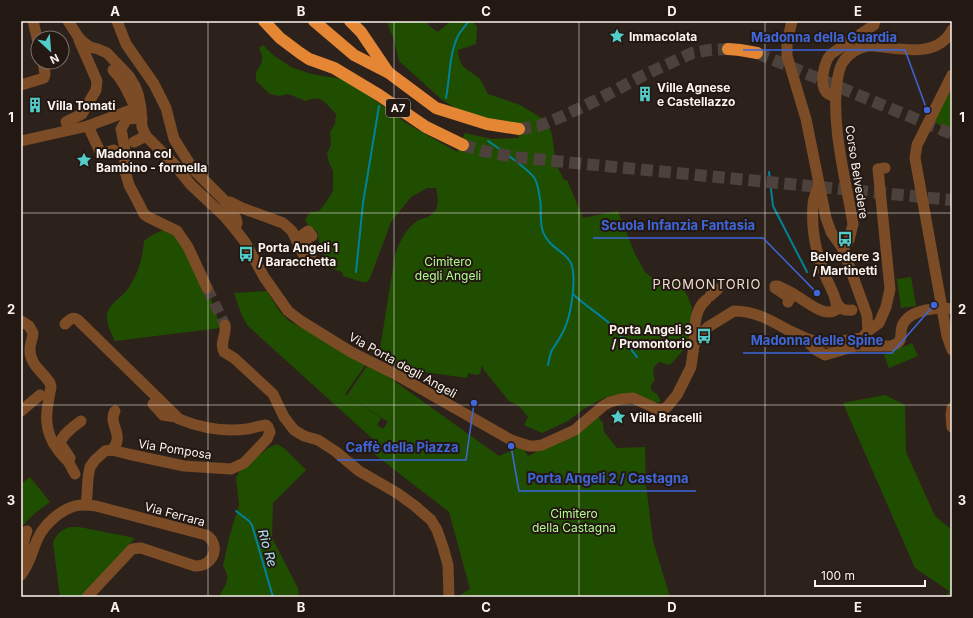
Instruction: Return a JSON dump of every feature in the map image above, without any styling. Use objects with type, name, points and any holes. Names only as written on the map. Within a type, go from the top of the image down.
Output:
[{"type":"highway","name":"A7","points":[[264,21],[280,38],[309,59],[334,68],[379,95],[426,127],[463,145]]},
{"type":"highway","name":"A7","points":[[314,21],[354,55],[389,73],[436,108],[486,124],[519,129]]},
{"type":"highway","name":"A7","points":[[350,21],[361,32],[389,73]]},
{"type":"highway","points":[[728,50],[740,50],[757,53]]},
{"type":"street","points":[[66,122],[82,114],[96,90],[97,82],[79,38],[68,21]]},
{"type":"street","points":[[117,21],[126,44],[154,84],[166,108],[174,139],[183,156],[193,169],[225,202],[236,218],[237,223],[235,229]]},
{"type":"street","points":[[792,21],[787,42],[787,56],[806,119],[826,218],[831,232],[843,249],[868,315],[868,331]]},
{"type":"street","points":[[835,97],[826,92],[822,83],[827,59],[830,54],[874,25],[875,21]]},
{"type":"street","name":"Corso Belvedere","points":[[843,249],[850,240],[853,224],[837,127],[835,97],[842,63],[847,56],[858,49],[868,46],[922,50],[935,46],[950,37]]},
{"type":"street","points":[[79,38],[87,45],[103,51],[113,59],[133,82],[138,94],[142,127],[146,136],[134,142]]},
{"type":"street","points":[[21,140],[88,126],[131,110],[134,105],[122,80],[93,48]]},
{"type":"street","points":[[21,85],[44,78],[46,74],[45,70]]},
{"type":"street","points":[[952,75],[922,135],[915,153],[924,213],[947,309],[947,336],[952,350]]},
{"type":"street","points":[[142,118],[127,120],[121,129],[126,154],[124,166],[129,185],[144,214],[154,221],[176,231],[182,238],[207,288]]},
{"type":"street","points":[[88,126],[101,154],[114,150]]},
{"type":"street","name":"Via Porta degli Angeli","points":[[146,136],[235,229],[245,242],[275,294],[288,311],[301,321],[351,352],[395,374],[494,431],[511,440],[525,445],[536,446],[568,434],[575,430],[603,406],[621,399],[633,398],[657,409],[667,407],[677,395],[691,367],[697,313],[711,295]]},
{"type":"street","points":[[805,338],[817,342],[862,338],[879,322],[886,307],[890,289],[878,169],[885,168]]},
{"type":"street","points":[[819,182],[813,204],[814,238],[816,250],[822,269],[837,304],[846,311],[852,310]]},
{"type":"street","points":[[225,202],[230,202],[283,223],[292,231],[303,254],[308,258],[311,254],[302,235],[308,231],[312,236]]},
{"type":"street","points":[[788,302],[790,298],[775,288],[775,286],[787,290],[811,305],[828,312],[836,310],[836,301]]},
{"type":"street","points":[[805,338],[809,344],[822,353],[828,354],[841,349],[856,346],[880,347],[896,345],[902,337],[902,325],[910,317],[925,310],[947,309]]},
{"type":"street","name":"Via Porta degli Angeli","points":[[694,346],[708,327],[734,311],[754,314],[767,318],[805,338]]},
{"type":"street","name":"Via Pomposa","points":[[65,324],[72,318],[78,320],[176,417],[195,426],[213,429],[246,429],[266,425],[270,432],[267,439],[244,463],[231,469],[184,466],[112,450]]},
{"type":"street","points":[[21,320],[32,330],[33,337],[25,346],[32,360],[50,383],[51,387],[46,420],[50,439],[65,458],[82,473],[88,495],[86,505]]},
{"type":"street","points":[[225,325],[226,330],[222,343],[224,352],[234,358],[273,394],[284,417],[294,430],[304,436],[318,440],[335,451],[359,471],[392,490],[412,504],[433,523],[441,541],[448,565],[448,596]]},
{"type":"street","points":[[21,411],[40,395]]},
{"type":"street","points":[[153,404],[163,415],[176,417]]},
{"type":"street","points":[[952,408],[952,426]]},
{"type":"street","points":[[82,473],[90,467],[95,460],[106,451],[112,450],[117,444],[118,436],[112,418],[114,411]]},
{"type":"street","points":[[68,461],[70,458],[60,442],[63,437],[81,421]]},
{"type":"street","name":"Via Ferrara","points":[[21,575],[30,562],[38,538],[49,523],[70,508],[86,505],[96,506],[206,535],[212,540],[215,550],[210,561],[198,566],[141,548],[130,550],[87,597]]},
{"type":"street","points":[[21,569],[24,538],[27,531]]},
{"type":"green space","name":"Cimitero degli Angeli","points":[[388,21],[427,21],[428,25],[438,32],[451,21],[472,21],[477,26],[476,44],[458,50],[460,61],[464,67],[478,77],[488,94],[520,105],[543,119],[549,127],[552,135],[556,164],[564,180],[567,180],[583,218],[618,211],[634,252],[645,272],[659,283],[679,277],[692,307],[688,345],[670,365],[659,362],[654,367],[653,372],[655,380],[651,385],[651,390],[657,394],[661,402],[654,403],[615,395],[604,398],[585,408],[568,421],[542,433],[524,425],[528,417],[519,406],[509,401],[484,370],[482,365],[480,374],[476,375],[468,373],[467,378],[410,370],[409,367],[392,364],[392,358],[379,355],[395,255],[403,236],[409,228],[417,221],[435,212],[438,202],[436,188],[427,188],[411,197],[391,222],[370,278],[367,282],[362,282],[343,276],[342,272],[330,266],[320,245],[318,232],[310,227],[305,220],[310,212],[319,211],[333,191],[333,171],[327,154],[331,145],[330,132],[335,124],[336,114],[320,99],[311,99],[306,101],[288,94],[279,96],[270,94],[256,81],[256,72],[262,60],[262,55],[259,48],[263,45],[273,55],[291,67],[311,74],[348,80],[406,123],[457,152],[465,133],[492,139],[519,138],[516,124],[488,121],[460,111],[441,99],[399,61]]},
{"type":"green space","points":[[952,87],[952,127],[950,131],[932,121]]},
{"type":"green space","points":[[163,230],[177,238],[189,255],[209,294],[220,328],[115,341],[108,325],[108,310],[127,290],[134,279],[141,261],[144,241]]},
{"type":"green space","points":[[911,277],[916,306],[901,308],[897,279]]},
{"type":"green space","name":"Cimitero della Castagna","points":[[267,291],[280,312],[289,321],[366,364],[345,394],[381,418],[377,425],[383,429],[388,422],[347,395],[369,363],[499,456],[522,446],[528,456],[582,431],[597,415],[603,423],[604,432],[617,448],[645,447],[646,485],[653,541],[670,597],[457,597],[470,589],[449,512],[369,450],[375,441],[248,326],[242,316],[234,293]]},
{"type":"green space","points":[[912,343],[918,356],[889,368],[884,355]]},
{"type":"green space","points":[[885,395],[905,405],[906,452],[935,516],[952,530],[952,597],[946,597],[949,591],[915,568],[843,403]]},
{"type":"green space","points":[[277,444],[285,449],[306,470],[273,503],[272,538],[298,588],[299,597],[219,597],[227,582],[226,571],[223,566],[229,538],[239,505],[236,478],[240,470],[268,448]]},
{"type":"green space","points":[[30,477],[50,502],[28,520],[21,532],[21,484]]},
{"type":"green space","points":[[70,527],[79,527],[135,538],[81,597],[60,597],[53,543],[55,537],[59,533]]},
{"type":"waterway","points":[[446,98],[453,49],[459,34],[469,21]]},
{"type":"waterway","points":[[356,272],[363,203],[379,106]]},
{"type":"waterway","points":[[488,141],[521,165],[535,179],[538,186],[540,199],[541,224],[543,232],[549,242],[565,255],[571,263],[573,270],[571,308],[566,325],[552,350],[548,365]]},
{"type":"waterway","points":[[769,172],[773,206],[807,272]]},
{"type":"waterway","points":[[573,294],[605,319],[637,357]]},
{"type":"waterway","name":"Rio Re","points":[[236,511],[252,525],[273,597]]},
{"type":"tunnel","points":[[519,129],[539,126],[563,116],[642,76],[692,53],[728,49]]},
{"type":"tunnel","points":[[757,53],[952,134]]},
{"type":"tunnel","points":[[463,145],[483,151],[514,157],[952,200]]},
{"type":"tunnel","points":[[207,288],[225,325]]},
{"type":"place","name":"Immacolata","points":[[617,36]]},
{"type":"place","name":"Ville Agnese e Castellazzo","points":[[645,94]]},
{"type":"place","name":"Villa Tomati","points":[[35,105]]},
{"type":"place","name":"Madonna della Guardia","points":[[927,110]]},
{"type":"place","name":"Madonna col Bambino - formella","points":[[84,160]]},
{"type":"place","name":"Belvedere 3 / Martinetti","points":[[845,239]]},
{"type":"place","name":"Porta Angeli 1 / Baracchetta","points":[[246,254]]},
{"type":"place","name":"Scuola Infanzia Fantasia","points":[[817,293]]},
{"type":"place","name":"Madonna delle Spine","points":[[934,305]]},
{"type":"place","name":"Porta Angeli 3 / Promontorio","points":[[704,336]]},
{"type":"place","name":"Caffè della Piazza","points":[[474,403]]},
{"type":"place","name":"Villa Bracelli","points":[[618,417]]},
{"type":"place","name":"Porta Angeli 2 / Castagna","points":[[511,446]]},
{"type":"district","name":"PROMONTORIO","points":[[707,284]]}]
